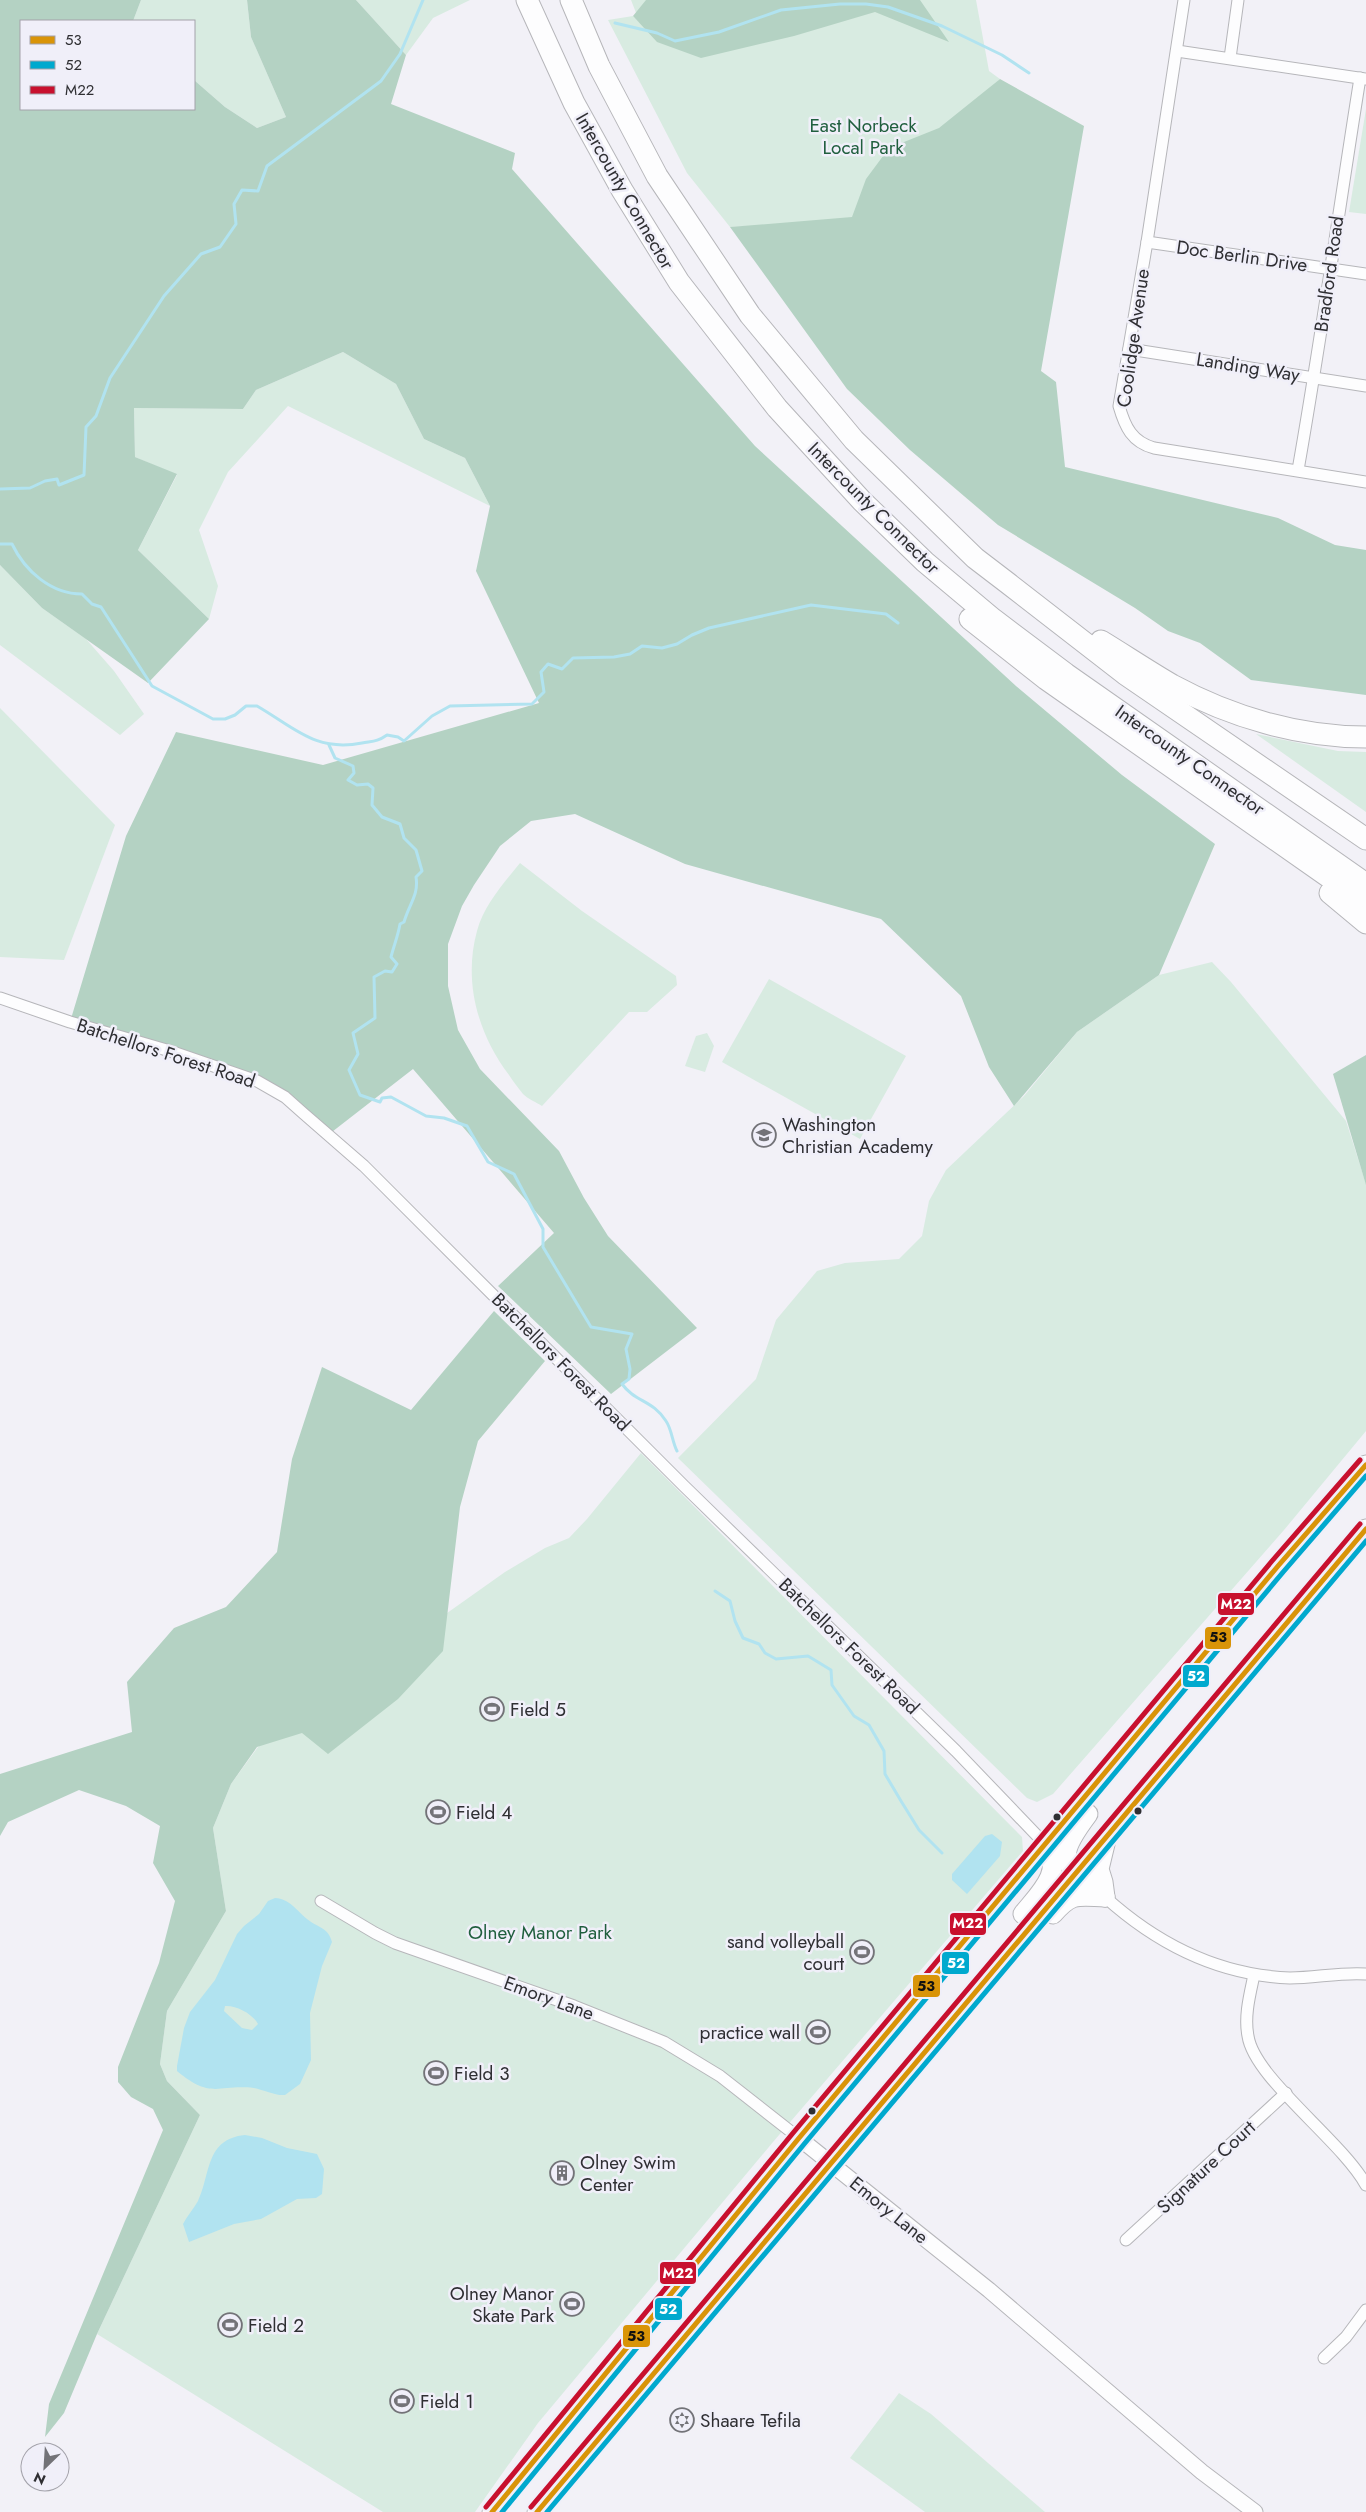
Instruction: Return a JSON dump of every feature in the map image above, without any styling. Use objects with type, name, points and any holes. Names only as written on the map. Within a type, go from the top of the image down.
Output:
[{"type":"highway","name":"Intercounty Connector","points":[[527,0],[574,103],[622,190],[679,282],[776,408],[862,501],[925,562],[994,619],[1066,674],[1366,884]]},
{"type":"highway","name":"Intercounty Connector","points":[[571,0],[599,66],[657,176],[750,315],[854,440],[975,558],[1125,674],[1366,839]]},
{"type":"highway","points":[[679,282],[686,314],[750,398],[839,498],[896,553],[979,627],[1046,679],[1366,903]]},
{"type":"highway","points":[[1009,584],[1173,685],[1226,709],[1282,729],[1343,737],[1366,736]]},
{"type":"highway","points":[[1252,823],[1366,923]]},
{"type":"main road","points":[[492,2512],[799,2138],[1167,1701],[1278,1566],[1366,1465]]},
{"type":"main road","points":[[537,2512],[1109,1831],[1366,1529]]},
{"type":"main road","points":[[1104,1897],[1069,1866],[1065,1854],[1068,1841],[1128,1762],[1167,1701]]},
{"type":"main road","points":[[1104,1897],[1103,1882],[1099,1869],[1109,1831]]},
{"type":"main road","points":[[971,1995],[974,1977],[1050,1878],[1054,1863],[1046,1845]]},
{"type":"main road","points":[[1009,1950],[1047,1921],[1068,1898],[1081,1895],[1104,1897]]},
{"type":"street","name":"Coolidge Avenue","points":[[1184,0],[1147,242],[1119,406],[1124,424],[1131,435],[1141,444],[1154,448],[1366,482]]},
{"type":"street","points":[[1230,58],[1238,0]]},
{"type":"street","points":[[1177,51],[1363,78]]},
{"type":"street","name":"Bradford Road","points":[[1298,470],[1315,378],[1329,268],[1363,78]]},
{"type":"street","name":"Doc Berlin Drive","points":[[1147,242],[1366,274]]},
{"type":"street","name":"Landing Way","points":[[1129,349],[1366,386]]},
{"type":"street","name":"Batchellors Forest Road","points":[[0,998],[70,1022],[170,1051],[257,1081],[285,1098],[303,1112],[371,1173],[684,1486],[956,1751],[1046,1845]]},
{"type":"street","points":[[1104,1897],[1125,1915],[1176,1949],[1202,1960],[1254,1975],[1292,1978],[1366,1974]]},
{"type":"street","name":"Emory Lane","points":[[321,1901],[375,1933],[395,1942],[574,2006],[664,2042],[720,2076],[989,2290],[1202,2472],[1255,2512]]},
{"type":"street","points":[[1254,1975],[1247,2017],[1247,2035],[1256,2059],[1339,2148],[1366,2185]]},
{"type":"street","name":"Signature Court","points":[[1126,2240],[1286,2093]]},
{"type":"street","points":[[1324,2358],[1346,2337],[1366,2310]]},
{"type":"green space","points":[[0,0],[141,0],[133,20],[20,20],[20,110],[195,110],[195,81],[225,107],[257,128],[286,117],[251,37],[247,0],[356,0],[406,55],[391,104],[515,153],[512,169],[755,446],[1016,686],[1122,775],[1215,844],[1159,975],[1077,1032],[1014,1106],[989,1067],[961,996],[881,919],[685,864],[575,814],[531,821],[500,846],[462,906],[448,944],[448,986],[458,1030],[480,1069],[559,1151],[584,1198],[608,1236],[697,1328],[611,1394],[498,1286],[554,1233],[413,1069],[328,1135],[257,1081],[70,1022],[126,836],[176,732],[323,765],[539,703],[476,571],[490,506],[465,458],[424,439],[396,384],[343,352],[256,390],[243,409],[134,408],[135,457],[177,474],[138,550],[209,619],[148,683],[42,608],[0,565]]},
{"type":"green space","points":[[141,0],[247,0],[251,37],[286,117],[257,128],[225,107],[195,81],[195,20],[133,20]]},
{"type":"green space","points":[[356,0],[470,0],[433,18],[406,55]]},
{"type":"green space","name":"East Norbeck Local Park","points":[[631,0],[976,0],[989,71],[1000,79],[992,86],[855,357],[761,226],[730,227],[687,173],[608,20],[633,16],[640,23]]},
{"type":"green space","points":[[646,0],[920,0],[949,42],[875,12],[794,36],[701,58],[657,42],[633,16]]},
{"type":"green space","points":[[1000,79],[1084,126],[1041,371],[1056,382],[1065,467],[1278,518],[1335,545],[1366,550],[1366,695],[1251,680],[1200,643],[1168,631],[1135,608],[998,525],[910,450],[847,389],[730,227],[852,217],[866,179],[889,148],[939,128]]},
{"type":"green space","points":[[1366,109],[1366,214],[1349,212]]},
{"type":"green space","points":[[343,352],[396,384],[424,439],[465,458],[490,506],[288,406],[228,472],[199,530],[218,586],[209,619],[138,550],[177,475],[135,457],[134,408],[243,409],[256,390]]},
{"type":"green space","points":[[0,565],[42,608],[86,639],[114,671],[144,714],[120,735],[0,645]]},
{"type":"green space","points":[[0,708],[115,825],[64,960],[0,957]]},
{"type":"green space","points":[[1256,734],[1338,751],[1366,752],[1366,812]]},
{"type":"green space","points":[[520,863],[582,911],[676,976],[677,985],[647,1012],[629,1012],[542,1106],[523,1094],[498,1059],[482,1025],[476,1007],[473,988],[473,950],[480,921],[495,895]]},
{"type":"green space","points":[[1212,962],[1231,982],[1346,1121],[1366,1184],[1366,1431],[1284,1530],[1053,1794],[1037,1802],[1027,1798],[678,1458],[756,1379],[776,1320],[817,1271],[845,1263],[899,1259],[922,1236],[929,1201],[946,1170],[1024,1096],[1077,1032],[1159,975]]},
{"type":"green space","points":[[769,979],[906,1056],[860,1139],[722,1062]]},
{"type":"green space","points":[[707,1033],[714,1046],[705,1072],[685,1066],[696,1036]]},
{"type":"green space","points":[[1366,1055],[1366,1185],[1333,1074]]},
{"type":"green space","points":[[494,1311],[545,1361],[478,1441],[460,1507],[443,1651],[398,1699],[328,1754],[302,1733],[257,1747],[231,1784],[213,1828],[226,1911],[167,2011],[160,2064],[167,2081],[200,2115],[97,2334],[64,2413],[45,2437],[49,2404],[163,2130],[153,2109],[131,2097],[118,2082],[118,2067],[159,1963],[175,1901],[153,1863],[160,1826],[126,1806],[79,1790],[8,1822],[0,1836],[0,1774],[132,1732],[127,1682],[174,1628],[226,1607],[277,1552],[292,1459],[322,1367],[411,1410]]},
{"type":"green space","name":"Olney Manor Park","points":[[641,1453],[1022,1837],[1023,1851],[773,2142],[538,2423],[475,2512],[383,2512],[97,2334],[200,2115],[167,2081],[160,2064],[167,2011],[226,1911],[213,1828],[231,1784],[258,1747],[505,1572],[545,1548],[569,1538]]},
{"type":"green space","points":[[899,2393],[931,2414],[1045,2512],[925,2512],[850,2458]]},
{"type":"water","points":[[992,1834],[1002,1842],[1000,1856],[967,1894],[952,1880],[952,1874],[985,1836]]},
{"type":"water","points":[[275,1898],[285,1900],[307,1919],[328,1933],[332,1942],[322,1966],[310,2013],[311,2060],[300,2084],[285,2095],[254,2088],[207,2088],[189,2080],[177,2071],[184,2028],[190,2012],[215,1980],[237,1934],[259,1914],[268,1901]],"holes":[[[225,2006],[248,2014],[258,2024],[252,2030],[242,2028],[224,2011]]]},
{"type":"water","points":[[245,2135],[262,2138],[287,2148],[317,2154],[324,2169],[322,2194],[316,2198],[297,2199],[261,2219],[234,2224],[189,2242],[183,2224],[198,2201],[211,2159],[223,2143],[232,2138]]},
{"type":"waterway","points":[[0,489],[30,488],[45,481],[57,479],[59,485],[84,475],[86,427],[96,416],[110,378],[164,296],[201,254],[220,247],[236,224],[234,204],[242,190],[258,191],[267,166],[381,81],[400,54],[423,0]]},
{"type":"waterway","points":[[615,23],[657,33],[675,41],[719,32],[781,10],[840,4],[866,4],[888,7],[942,26],[1002,55],[1029,73]]},
{"type":"waterway","points":[[0,544],[12,544],[24,563],[40,579],[60,590],[82,594],[92,604],[101,607],[152,686],[213,719],[225,719],[235,715],[246,706],[257,706],[306,736],[331,744],[346,745],[372,741],[387,735],[398,737],[404,741],[432,716],[450,706],[532,704],[544,692],[541,672],[548,664],[562,669],[573,658],[614,657],[630,654],[642,646],[662,648],[677,644],[709,628],[811,605],[886,614],[898,623]]},
{"type":"waterway","points":[[329,745],[335,758],[353,766],[354,773],[348,780],[357,785],[368,784],[373,788],[372,805],[382,817],[400,824],[404,838],[416,850],[422,871],[416,877],[415,894],[404,922],[400,924],[392,953],[391,957],[397,964],[392,972],[385,971],[374,977],[375,1018],[353,1033],[358,1054],[349,1070],[360,1095],[380,1102],[382,1098],[391,1097],[426,1116],[444,1118],[467,1126],[488,1162],[514,1174],[543,1229],[543,1247],[591,1327],[632,1334],[626,1349],[630,1369],[629,1379],[622,1384],[627,1390],[661,1414],[668,1424],[677,1451]]},
{"type":"waterway","points":[[715,1591],[730,1601],[735,1621],[743,1638],[759,1644],[765,1653],[776,1659],[808,1656],[831,1670],[832,1685],[854,1716],[869,1725],[884,1751],[885,1774],[901,1801],[919,1830],[942,1853]]},
{"type":"transit line","name":"M22","points":[[486,2507],[793,2133],[1272,1561],[1360,1460]]},
{"type":"transit line","name":"53","points":[[492,2512],[799,2138],[1278,1566],[1366,1465]]},
{"type":"transit line","name":"52","points":[[502,2512],[805,2143],[1284,1571],[1366,1476]]},
{"type":"transit line","name":"M22","points":[[531,2507],[1360,1524]]},
{"type":"transit line","name":"53","points":[[537,2512],[1366,1529]]},
{"type":"transit line","name":"52","points":[[547,2512],[1366,1541]]},
{"type":"place","name":"Washington Christian Academy","points":[[764,1135]]},
{"type":"place","name":"Field 5","points":[[492,1709]]},
{"type":"place","name":"Field 4","points":[[438,1812]]},
{"type":"place","name":"sand volleyball court","points":[[862,1952]]},
{"type":"place","name":"practice wall","points":[[818,2032]]},
{"type":"place","name":"Field 3","points":[[436,2073]]},
{"type":"place","name":"Olney Swim Center","points":[[562,2173]]},
{"type":"place","name":"Olney Manor Skate Park","points":[[572,2304]]},
{"type":"place","name":"Field 2","points":[[230,2325]]},
{"type":"place","name":"Field 1","points":[[402,2401]]},
{"type":"place","name":"Shaare Tefila","points":[[682,2420]]}]
